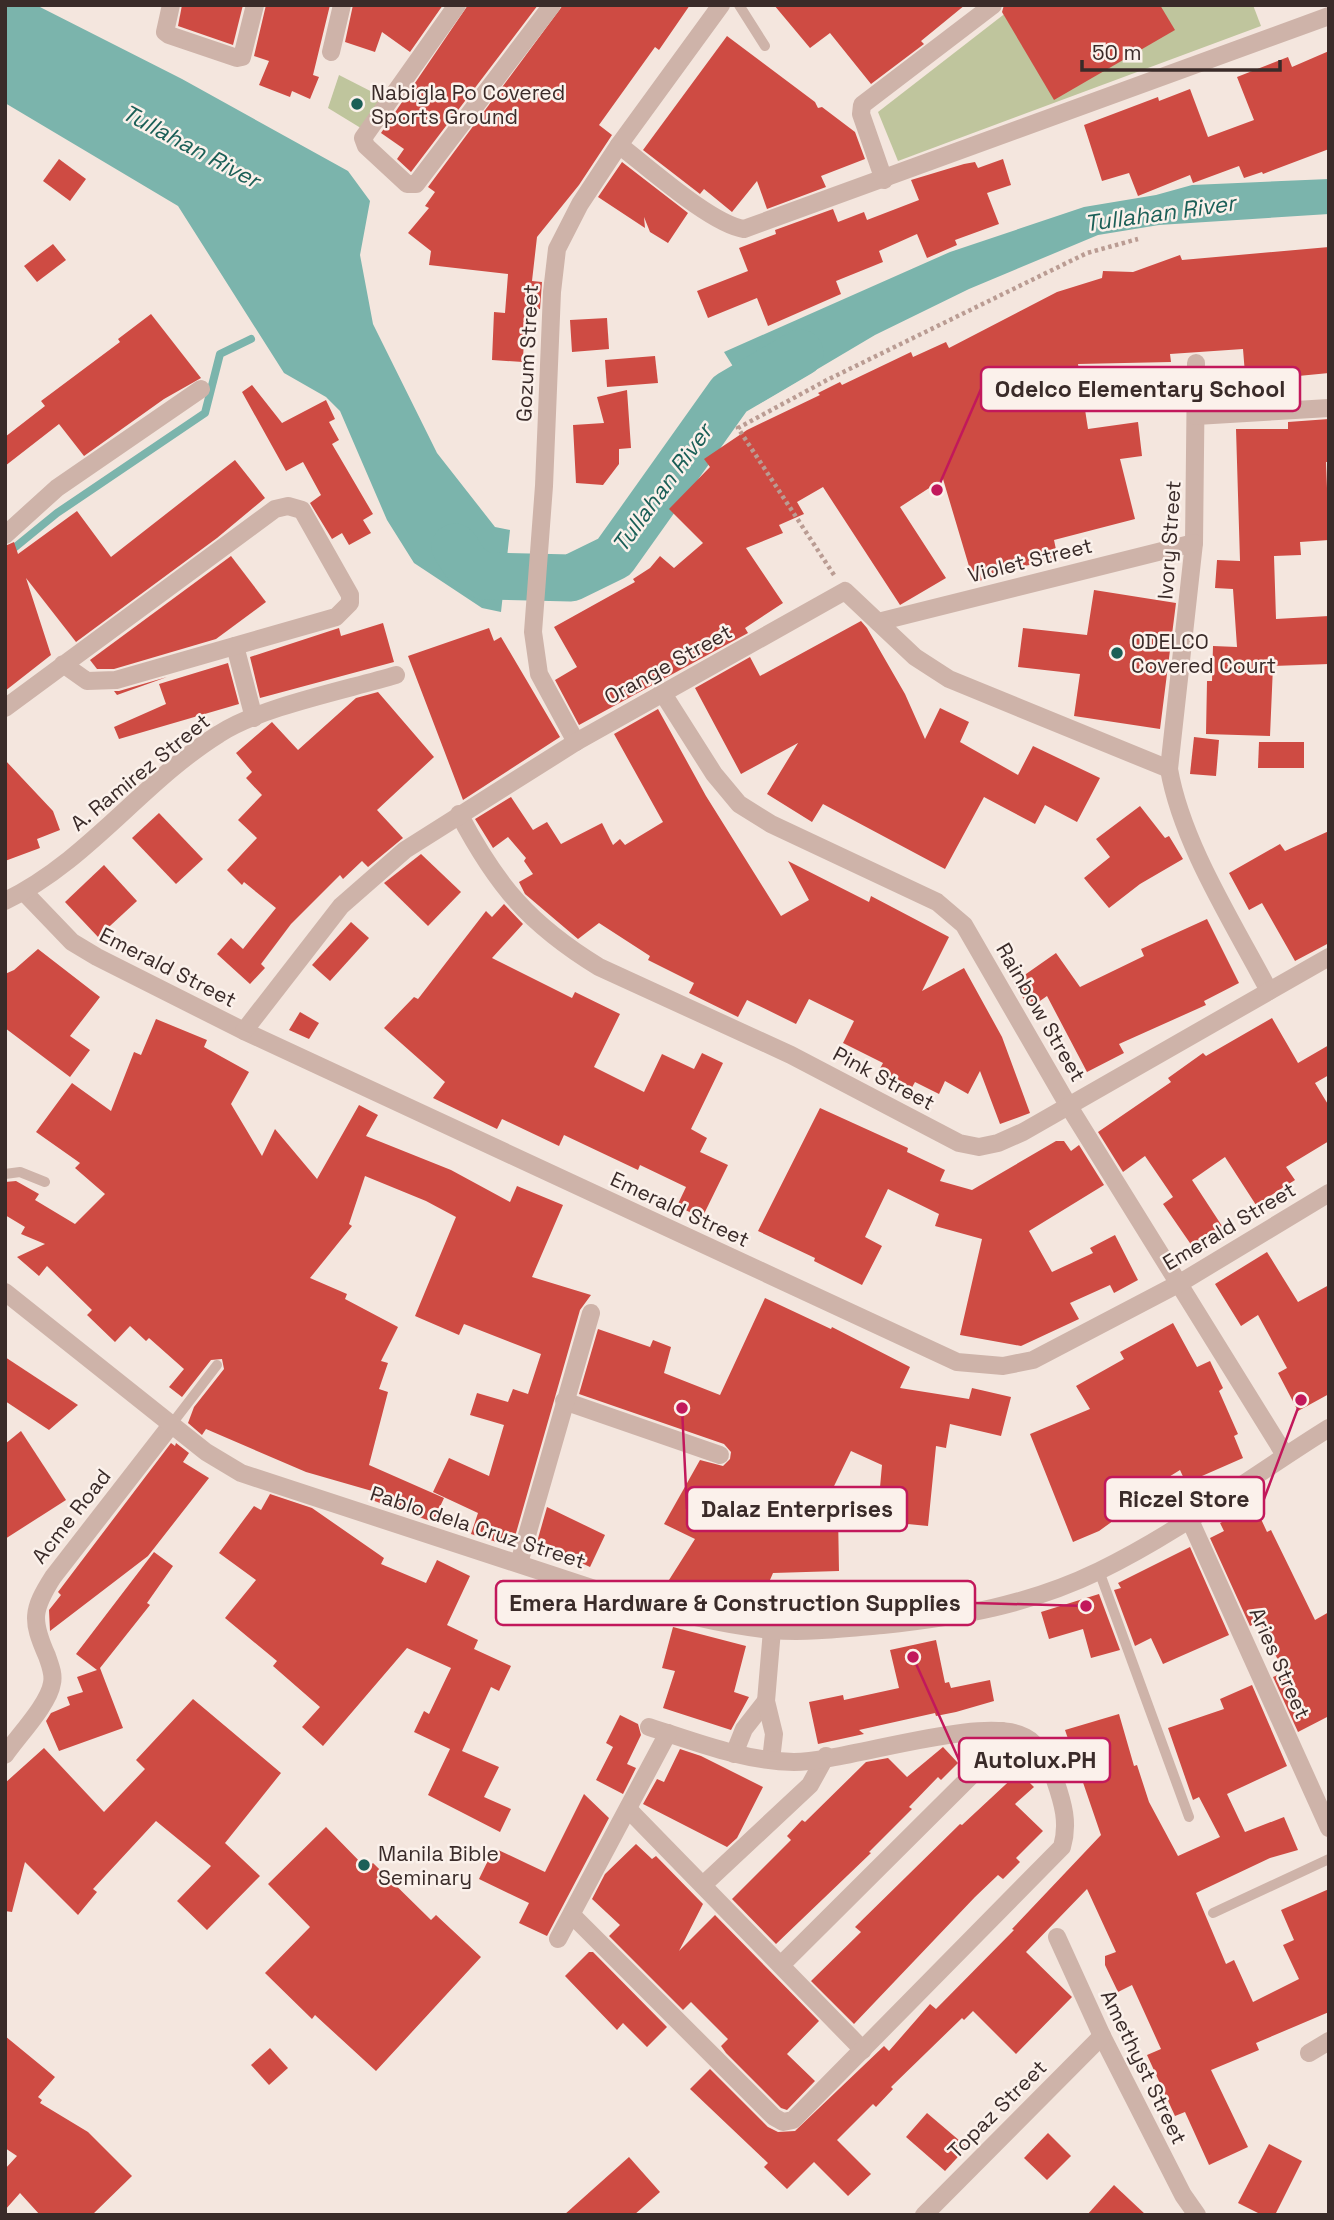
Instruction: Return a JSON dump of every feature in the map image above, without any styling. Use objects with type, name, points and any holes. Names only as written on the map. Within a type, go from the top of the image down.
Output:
[{"type":"street","points":[[171,5],[165,32],[242,57],[255,5]]},
{"type":"street","points":[[331,52],[342,5]]},
{"type":"street","points":[[457,5],[363,138],[366,146],[407,184],[416,184],[552,5]]},
{"type":"street","name":"Gozum Street","points":[[576,742],[539,674],[534,651],[552,292],[557,249],[580,204],[619,145],[721,5]]},
{"type":"street","points":[[884,180],[861,114],[862,104],[993,5]]},
{"type":"street","points":[[619,145],[695,203],[744,229],[1329,16]]},
{"type":"street","name":"Ivory Street","points":[[1196,363],[1194,543],[1170,769],[1174,798],[1186,829],[1269,991]]},
{"type":"street","points":[[5,535],[57,488],[201,390]]},
{"type":"street","points":[[1196,416],[1329,408]]},
{"type":"street","points":[[5,708],[63,664],[275,509],[288,506],[302,510],[347,586],[350,603],[336,617],[235,646],[100,682],[88,681],[63,664]]},
{"type":"street","name":"Violet Street","points":[[878,622],[1194,543]]},
{"type":"street","points":[[845,591],[915,657],[949,679],[1170,769]]},
{"type":"street","name":"Orange Street","points":[[244,1031],[341,906],[405,850],[576,742],[845,591]]},
{"type":"street","points":[[235,646],[254,718]]},
{"type":"street","name":"A. Ramirez Street","points":[[5,901],[51,875],[220,733],[254,718],[396,676]]},
{"type":"street","name":"Rainbow Street","points":[[663,692],[715,774],[739,804],[771,824],[937,902],[951,912],[974,940],[1068,1105],[1285,1455]]},
{"type":"street","name":"Pink Street","points":[[460,814],[484,862],[503,887],[529,916],[563,945],[599,967],[791,1055],[959,1143],[979,1147],[998,1143],[1329,957]]},
{"type":"street","name":"Emerald Street","points":[[24,892],[72,942],[244,1031],[957,1362],[1003,1366],[1033,1360],[1180,1283],[1329,1193]]},
{"type":"street","name":"Pablo dela Cruz Street","points":[[5,1292],[171,1424],[241,1473],[665,1610],[772,1630],[835,1630],[959,1617],[1004,1607],[1099,1571],[1189,1518],[1328,1429]]},
{"type":"street","points":[[519,1563],[591,1313]]},
{"type":"street","points":[[564,1401],[720,1455]]},
{"type":"street","name":"Acme Road","points":[[5,1755],[48,1696],[52,1682],[51,1667],[34,1620],[36,1603],[171,1424]]},
{"type":"street","name":"Aries Street","points":[[1189,1518],[1329,1828]]},
{"type":"street","points":[[771,1760],[774,1734],[766,1701],[772,1630]]},
{"type":"street","points":[[734,1754],[744,1729],[766,1701]]},
{"type":"street","points":[[572,1915],[774,2117],[783,2122],[793,2120],[1062,1847],[1067,1830],[1053,1773],[1028,1738],[1002,1731],[977,1731],[797,1762],[734,1754],[649,1727]]},
{"type":"street","points":[[781,1965],[997,1750],[1002,1731]]},
{"type":"street","points":[[558,1939],[668,1733]]},
{"type":"street","points":[[703,1885],[810,1785],[827,1756]]},
{"type":"street","points":[[628,1809],[863,2050]]},
{"type":"street","name":"Amethyst Street","points":[[1057,1937],[1101,2036],[1183,2194],[1197,2215]]},
{"type":"street","name":"Topaz Street","points":[[925,2215],[1101,2036]]},
{"type":"street","points":[[1309,2053],[1329,2041]]},
{"type":"lane","points":[[739,5],[765,46]]},
{"type":"lane","points":[[5,1174],[20,1172],[45,1182]]},
{"type":"lane","points":[[171,1424],[217,1366]]},
{"type":"lane","points":[[1099,1571],[1189,1817]]},
{"type":"lane","points":[[1213,1913],[1329,1858]]},
{"type":"path","points":[[845,591],[738,428],[827,380],[1087,253],[1138,239]]},
{"type":"green space","points":[[1016,5],[1253,5],[1261,26],[898,161],[878,112]]},
{"type":"green space","name":"Nabigla Po Covered Sports Ground","points":[[339,75],[388,100],[364,130],[328,108]]},
{"type":"water","points":[[5,5],[36,5],[182,79],[348,171],[370,201],[360,255],[373,324],[437,453],[495,527],[510,530],[501,612],[482,608],[414,563],[387,520],[340,411],[326,397],[284,373],[178,206],[5,103]]},
{"type":"water","points":[[1329,179],[1329,214],[1159,225],[1098,235],[969,289],[875,335],[757,405],[724,352],[950,252],[1084,207],[1156,195],[1192,185]]},
{"type":"building","points":[[182,5],[243,5],[233,45],[178,26]]},
{"type":"building","points":[[266,5],[330,5],[313,75],[319,77],[310,99],[292,91],[290,97],[259,85],[269,61],[254,56]]},
{"type":"building","points":[[353,5],[443,5],[410,52],[382,32],[375,52],[345,42]]},
{"type":"building","points":[[468,5],[538,5],[411,172],[397,159],[404,149],[381,133]]},
{"type":"building","points":[[563,5],[690,5],[659,50],[655,47],[599,125],[612,135],[579,185],[537,237],[532,281],[542,282],[540,309],[525,308],[523,362],[492,360],[494,312],[505,313],[508,274],[429,265],[431,251],[408,233],[429,208],[425,206],[435,192],[428,187]]},
{"type":"building","points":[[774,5],[965,5],[921,41],[924,44],[871,84],[830,33],[810,48]]},
{"type":"building","points":[[1004,5],[1160,5],[1175,30],[1054,100],[1002,12]]},
{"type":"building","points":[[727,36],[815,102],[818,108],[822,107],[855,132],[865,159],[821,176],[826,187],[767,209],[757,181],[732,212],[704,189],[700,194],[643,150]]},
{"type":"building","points":[[1329,51],[1329,149],[1263,174],[1262,172],[1244,178],[1239,166],[1193,183],[1190,175],[1138,196],[1129,173],[1102,181],[1084,125],[1158,97],[1159,101],[1190,89],[1208,137],[1254,120],[1237,77],[1288,57],[1292,67]]},
{"type":"building","points":[[59,159],[86,179],[70,201],[43,181]]},
{"type":"building","points":[[1003,159],[1011,185],[987,193],[999,224],[955,240],[957,245],[927,258],[917,234],[879,251],[883,262],[836,281],[841,294],[768,326],[757,298],[708,318],[697,291],[748,271],[739,248],[776,234],[775,230],[833,209],[838,222],[864,212],[867,220],[919,200],[911,180],[964,164],[975,162],[978,168]]},
{"type":"building","points":[[622,162],[688,213],[668,243],[650,232],[644,217],[645,228],[598,197]]},
{"type":"building","points":[[53,244],[66,260],[37,282],[24,266]]},
{"type":"building","points":[[1329,247],[1329,373],[1267,379],[1267,373],[1245,374],[1243,349],[1170,354],[1171,362],[1078,364],[1088,429],[1138,422],[1142,456],[1120,459],[1135,519],[1054,540],[1058,559],[1015,568],[974,583],[943,479],[900,507],[946,578],[900,605],[823,487],[797,502],[804,514],[779,525],[783,533],[746,548],[783,603],[745,628],[748,633],[579,725],[555,680],[577,667],[554,627],[635,582],[633,579],[650,568],[660,556],[674,568],[703,543],[669,509],[710,467],[704,459],[747,430],[820,395],[818,393],[840,382],[842,385],[911,352],[913,357],[946,342],[949,348],[1057,292],[1102,278],[1103,271],[1133,272],[1180,255],[1182,260]]},
{"type":"building","points":[[151,314],[201,378],[164,399],[84,456],[59,424],[5,466],[5,437],[45,406],[41,401],[120,342],[118,339]]},
{"type":"building","points":[[607,318],[609,349],[572,352],[570,320]]},
{"type":"building","points":[[655,356],[658,383],[607,387],[605,360]]},
{"type":"building","points":[[252,385],[282,423],[326,400],[335,419],[329,422],[339,440],[332,444],[373,514],[363,520],[371,533],[349,545],[342,533],[332,539],[310,503],[321,495],[303,462],[286,471],[242,392]]},
{"type":"building","points":[[627,390],[631,448],[619,449],[619,464],[603,485],[576,483],[573,425],[604,423],[597,397]]},
{"type":"building","points":[[1329,419],[1329,462],[1326,462],[1329,540],[1300,542],[1301,555],[1274,556],[1276,619],[1329,616],[1329,664],[1273,666],[1270,736],[1206,734],[1207,681],[1212,681],[1213,646],[1237,647],[1233,589],[1215,588],[1217,560],[1240,561],[1236,429],[1288,429],[1288,422]]},
{"type":"building","points":[[235,460],[265,498],[217,538],[76,642],[26,578],[51,655],[5,691],[5,546],[14,542],[18,554],[77,511],[111,557]]},
{"type":"building","points":[[231,556],[266,602],[216,639],[114,669],[97,669],[90,660]]},
{"type":"building","name":"ODELCO Covered Court","points":[[1094,590],[1176,603],[1160,729],[1074,716],[1080,674],[1018,667],[1023,628],[1087,635]]},
{"type":"building","points":[[861,621],[905,694],[925,739],[940,708],[969,722],[960,742],[1018,775],[1033,746],[1100,778],[1077,822],[1045,805],[1035,824],[984,797],[945,869],[823,804],[812,822],[767,794],[798,743],[741,774],[695,688],[750,657],[760,676]]},
{"type":"building","points":[[383,623],[394,662],[260,698],[250,657],[339,628],[341,636]]},
{"type":"building","points":[[489,628],[494,641],[501,637],[560,737],[463,800],[408,656]]},
{"type":"building","points":[[228,663],[239,704],[119,739],[114,727],[166,704],[159,684]]},
{"type":"building","points":[[167,677],[117,695],[114,691],[119,691]]},
{"type":"building","points":[[378,692],[434,757],[377,810],[403,838],[368,867],[362,861],[343,879],[340,875],[291,924],[261,964],[265,968],[250,984],[217,954],[231,938],[243,949],[276,908],[244,882],[242,885],[227,870],[257,838],[238,820],[262,795],[246,778],[252,772],[236,753],[272,722],[298,750],[356,698]]},
{"type":"building","points":[[658,709],[706,796],[781,916],[809,900],[788,861],[869,902],[871,896],[949,937],[922,991],[964,968],[1002,1037],[1030,1113],[1000,1124],[980,1071],[968,1094],[945,1081],[939,1094],[915,1082],[910,1091],[877,1074],[883,1063],[843,1043],[854,1021],[809,999],[796,1024],[747,1000],[738,1017],[689,993],[694,983],[648,960],[650,956],[599,923],[578,939],[525,894],[519,882],[533,874],[524,861],[526,858],[508,837],[493,848],[475,819],[511,797],[533,830],[547,822],[561,844],[602,823],[613,845],[620,839],[625,845],[663,822],[614,734]]},
{"type":"building","points":[[1194,737],[1219,740],[1216,776],[1190,774]]},
{"type":"building","points":[[1259,742],[1304,742],[1304,768],[1258,768]]},
{"type":"building","points":[[5,760],[53,811],[60,830],[37,839],[40,848],[5,861]]},
{"type":"building","points":[[1140,806],[1165,838],[1169,836],[1183,859],[1140,884],[1109,908],[1084,878],[1110,857],[1096,839]]},
{"type":"building","points":[[159,813],[203,859],[176,884],[132,838]]},
{"type":"building","points":[[1329,831],[1329,943],[1295,961],[1262,903],[1249,910],[1229,873],[1280,844],[1285,851]]},
{"type":"building","points":[[421,854],[461,892],[428,926],[384,883]]},
{"type":"building","points":[[104,865],[137,901],[98,937],[65,902]]},
{"type":"building","points":[[504,904],[523,924],[492,958],[572,998],[575,992],[620,1014],[594,1067],[644,1092],[662,1054],[694,1069],[702,1053],[723,1063],[691,1129],[707,1138],[700,1152],[728,1165],[702,1218],[677,1206],[686,1187],[640,1165],[638,1170],[564,1135],[559,1146],[502,1119],[497,1129],[433,1098],[445,1082],[384,1028],[414,997],[418,999],[486,911],[492,917]]},
{"type":"building","points":[[1207,919],[1239,983],[1204,1001],[1206,1005],[1119,1044],[1124,1053],[1087,1072],[1047,996],[1030,1008],[1013,983],[1056,953],[1080,987],[1144,956],[1141,949]]},
{"type":"building","points":[[351,922],[369,938],[330,981],[312,965]]},
{"type":"building","points":[[38,949],[100,997],[70,1036],[90,1050],[70,1077],[5,1028],[5,974],[14,970]]},
{"type":"building","points":[[300,1012],[319,1023],[309,1039],[289,1030]]},
{"type":"building","points":[[1272,1018],[1298,1063],[1329,1045],[1329,1075],[1315,1083],[1329,1106],[1329,1141],[1286,1167],[1295,1180],[1256,1205],[1225,1157],[1192,1180],[1222,1226],[1192,1246],[1163,1204],[1173,1197],[1145,1156],[1123,1172],[1098,1132],[1171,1082],[1168,1078],[1203,1053],[1206,1056]]},
{"type":"building","points":[[156,1019],[207,1040],[204,1047],[249,1072],[231,1104],[262,1156],[275,1129],[317,1179],[359,1105],[378,1115],[366,1136],[451,1170],[510,1202],[517,1186],[563,1205],[532,1277],[591,1295],[580,1310],[512,1547],[471,1534],[478,1513],[433,1492],[449,1458],[489,1476],[504,1425],[470,1415],[477,1393],[508,1402],[513,1389],[528,1394],[541,1354],[464,1324],[459,1335],[415,1316],[456,1217],[426,1201],[365,1176],[349,1224],[352,1226],[310,1278],[347,1294],[345,1299],[398,1327],[381,1361],[388,1363],[379,1389],[388,1392],[369,1465],[444,1498],[433,1522],[369,1499],[372,1491],[306,1472],[206,1429],[202,1435],[188,1423],[194,1407],[224,1369],[222,1359],[211,1360],[182,1397],[169,1387],[184,1369],[149,1338],[146,1341],[130,1326],[115,1342],[87,1315],[92,1310],[47,1266],[39,1276],[17,1257],[45,1244],[21,1234],[25,1227],[5,1215],[5,1182],[16,1181],[39,1194],[35,1200],[75,1224],[105,1194],[75,1168],[80,1163],[36,1132],[72,1083],[111,1111],[134,1052],[141,1055]]},
{"type":"building","points":[[820,1108],[908,1148],[907,1152],[945,1170],[940,1181],[972,1190],[1056,1141],[1064,1141],[1071,1151],[1079,1145],[1104,1185],[1029,1231],[1052,1272],[1093,1253],[1090,1248],[1115,1235],[1138,1280],[1114,1293],[1110,1285],[1070,1303],[1079,1319],[1021,1346],[960,1335],[982,1239],[935,1226],[939,1214],[888,1189],[865,1237],[882,1246],[862,1285],[814,1261],[815,1258],[758,1231]]},
{"type":"building","points":[[1267,1252],[1298,1302],[1329,1285],[1329,1394],[1298,1411],[1278,1373],[1287,1368],[1258,1315],[1241,1326],[1215,1284]]},
{"type":"building","points":[[765,1298],[831,1329],[832,1327],[910,1367],[900,1388],[969,1399],[972,1388],[1011,1397],[1001,1436],[950,1424],[946,1448],[936,1446],[928,1526],[877,1521],[882,1465],[851,1451],[821,1513],[838,1513],[839,1571],[773,1573],[757,1610],[706,1588],[696,1606],[679,1602],[662,1591],[695,1539],[664,1524],[700,1460],[723,1466],[730,1459],[731,1452],[724,1444],[579,1394],[598,1329],[650,1347],[653,1340],[671,1347],[664,1373],[720,1395]]},
{"type":"building","points":[[1173,1323],[1197,1367],[1210,1361],[1223,1388],[1219,1391],[1238,1434],[1234,1436],[1243,1458],[1186,1483],[1180,1470],[1135,1498],[1138,1503],[1099,1531],[1073,1542],[1030,1434],[1090,1409],[1076,1386],[1124,1359],[1120,1352]]},
{"type":"building","points":[[5,1357],[78,1405],[49,1430],[5,1401]]},
{"type":"building","points":[[21,1431],[66,1500],[5,1539],[5,1444]]},
{"type":"building","points":[[171,1443],[175,1446],[176,1443],[189,1453],[183,1462],[209,1478],[148,1556],[50,1631],[49,1610],[61,1595],[58,1592]]},
{"type":"building","points":[[270,1494],[312,1508],[384,1558],[381,1564],[426,1583],[437,1560],[470,1576],[447,1625],[478,1640],[474,1649],[511,1666],[499,1691],[491,1687],[462,1751],[499,1767],[484,1797],[511,1809],[500,1832],[428,1795],[450,1749],[414,1732],[424,1711],[429,1714],[451,1668],[407,1648],[323,1746],[302,1727],[320,1707],[273,1666],[277,1661],[225,1618],[256,1580],[219,1553],[254,1506],[261,1510]]},
{"type":"building","points":[[1255,1506],[1267,1532],[1271,1530],[1315,1620],[1329,1612],[1329,1716],[1298,1732],[1273,1677],[1284,1672],[1259,1622],[1250,1626],[1210,1538],[1224,1531],[1220,1523]]},
{"type":"building","points":[[547,1507],[605,1535],[590,1567],[537,1542]]},
{"type":"building","points":[[1190,1547],[1229,1635],[1163,1664],[1151,1638],[1135,1646],[1114,1590],[1121,1588],[1118,1583]]},
{"type":"building","points":[[154,1552],[173,1566],[147,1603],[150,1605],[100,1668],[123,1728],[59,1751],[46,1721],[51,1713],[70,1705],[67,1697],[83,1692],[77,1677],[97,1670],[76,1654]]},
{"type":"building","points":[[1099,1594],[1120,1650],[1091,1658],[1083,1629],[1049,1639],[1041,1612]]},
{"type":"building","points":[[673,1627],[746,1646],[734,1692],[749,1697],[731,1730],[663,1708],[675,1671],[662,1668]]},
{"type":"building","points":[[936,1640],[945,1683],[949,1682],[951,1688],[990,1680],[994,1701],[956,1712],[936,1716],[935,1713],[859,1730],[864,1734],[818,1744],[809,1702],[843,1695],[844,1700],[899,1688],[890,1650]]},
{"type":"building","points":[[1252,1685],[1287,1766],[1227,1794],[1245,1832],[1284,1817],[1298,1850],[1270,1858],[1196,1893],[1226,1964],[1234,1960],[1253,2002],[1299,1979],[1283,1945],[1294,1940],[1281,1910],[1329,1889],[1329,2012],[1256,2043],[1259,2050],[1211,2070],[1248,2147],[1209,2165],[1185,2112],[1175,2116],[1147,2055],[1161,2049],[1132,1985],[1118,1992],[1105,1965],[1105,1956],[1116,1952],[1087,1889],[1026,1952],[1072,1997],[1016,2054],[973,2011],[964,2020],[962,2018],[891,2087],[893,2089],[876,2107],[873,2104],[837,2140],[871,2174],[848,2196],[814,2162],[787,2189],[764,2167],[768,2163],[690,2089],[710,2069],[768,2127],[778,2132],[795,2131],[884,2046],[889,2051],[930,2004],[936,2009],[1014,1930],[1012,1929],[1101,1835],[1065,1730],[1119,1714],[1134,1766],[1137,1765],[1149,1802],[1178,1856],[1220,1837],[1199,1797],[1193,1800],[1168,1728],[1224,1709],[1220,1699]]},
{"type":"building","points":[[193,1699],[281,1773],[225,1843],[260,1876],[207,1930],[177,1901],[211,1866],[156,1821],[93,1889],[97,1892],[78,1915],[25,1862],[12,1912],[5,1911],[5,1783],[44,1748],[104,1812],[145,1769],[136,1760]]},
{"type":"building","points":[[620,1715],[638,1724],[641,1735],[627,1764],[636,1768],[623,1794],[596,1780],[613,1747],[606,1743]]},
{"type":"building","points":[[943,1747],[958,1763],[941,1780],[938,1777],[909,1807],[912,1809],[869,1852],[871,1853],[776,1944],[732,1899],[791,1840],[787,1836],[802,1820],[805,1822],[866,1762],[888,1758],[907,1777]]},
{"type":"building","points":[[680,1749],[701,1756],[763,1787],[737,1838],[727,1847],[643,1804],[657,1779],[664,1782]]},
{"type":"building","points":[[1019,1772],[1034,1787],[1015,1804],[1043,1831],[1016,1858],[1020,1862],[1003,1879],[998,1875],[975,1897],[854,2024],[811,1981],[861,1932],[855,1927],[960,1824]]},
{"type":"building","points":[[584,1794],[609,1818],[547,1936],[519,1923],[529,1903],[479,1879],[494,1848],[545,1872]]},
{"type":"building","points":[[326,1827],[367,1869],[373,1863],[431,1920],[436,1915],[481,1957],[376,2071],[315,2015],[312,2019],[265,1973],[310,1927],[268,1884]]},
{"type":"building","points":[[636,1844],[652,1859],[656,1856],[703,1904],[679,1951],[715,1915],[819,2021],[787,2054],[815,2081],[787,2110],[781,2108],[726,2053],[721,2046],[728,2039],[691,2002],[683,2010],[609,1936],[620,1925],[592,1899],[605,1874]]},
{"type":"building","points":[[589,1952],[593,1952],[667,2027],[647,2047],[623,2023],[617,2030],[565,1976]]},
{"type":"building","points":[[5,2036],[55,2077],[38,2097],[42,2100],[40,2103],[88,2132],[132,2176],[92,2215],[40,2215],[20,2193],[5,2210],[5,2169],[17,2156],[5,2148]]},
{"type":"building","points":[[270,2048],[288,2068],[269,2085],[251,2065]]},
{"type":"building","points":[[927,2113],[967,2147],[945,2171],[906,2137]]},
{"type":"building","points":[[1048,2133],[1071,2156],[1047,2180],[1024,2158]]},
{"type":"building","points":[[1269,2144],[1302,2161],[1275,2215],[1262,2215],[1238,2203]]},
{"type":"building","points":[[629,2157],[660,2192],[634,2215],[564,2215]]},
{"type":"building","points":[[1114,2185],[1146,2215],[1087,2215]]},
{"type":"waterway","points":[[8,553],[57,513],[205,413],[220,354],[251,339]]},
{"type":"waterway","name":"Tullahan River","points":[[455,547],[468,567],[484,576],[571,578],[614,557],[730,394],[800,353]]},
{"type":"place","name":"Nabigla Po Covered Sports Ground","points":[[357,104]]},
{"type":"place","name":"Odelco Elementary School","points":[[937,490]]},
{"type":"place","name":"ODELCO Covered Court","points":[[1117,653]]},
{"type":"place","name":"Riczel Store","points":[[1301,1400]]},
{"type":"place","name":"Dalaz Enterprises","points":[[682,1408]]},
{"type":"place","name":"Emera Hardware & Construction Supplies","points":[[1086,1606]]},
{"type":"place","name":"Autolux.PH","points":[[913,1657]]},
{"type":"place","name":"Manila Bible Seminary","points":[[364,1865]]}]
